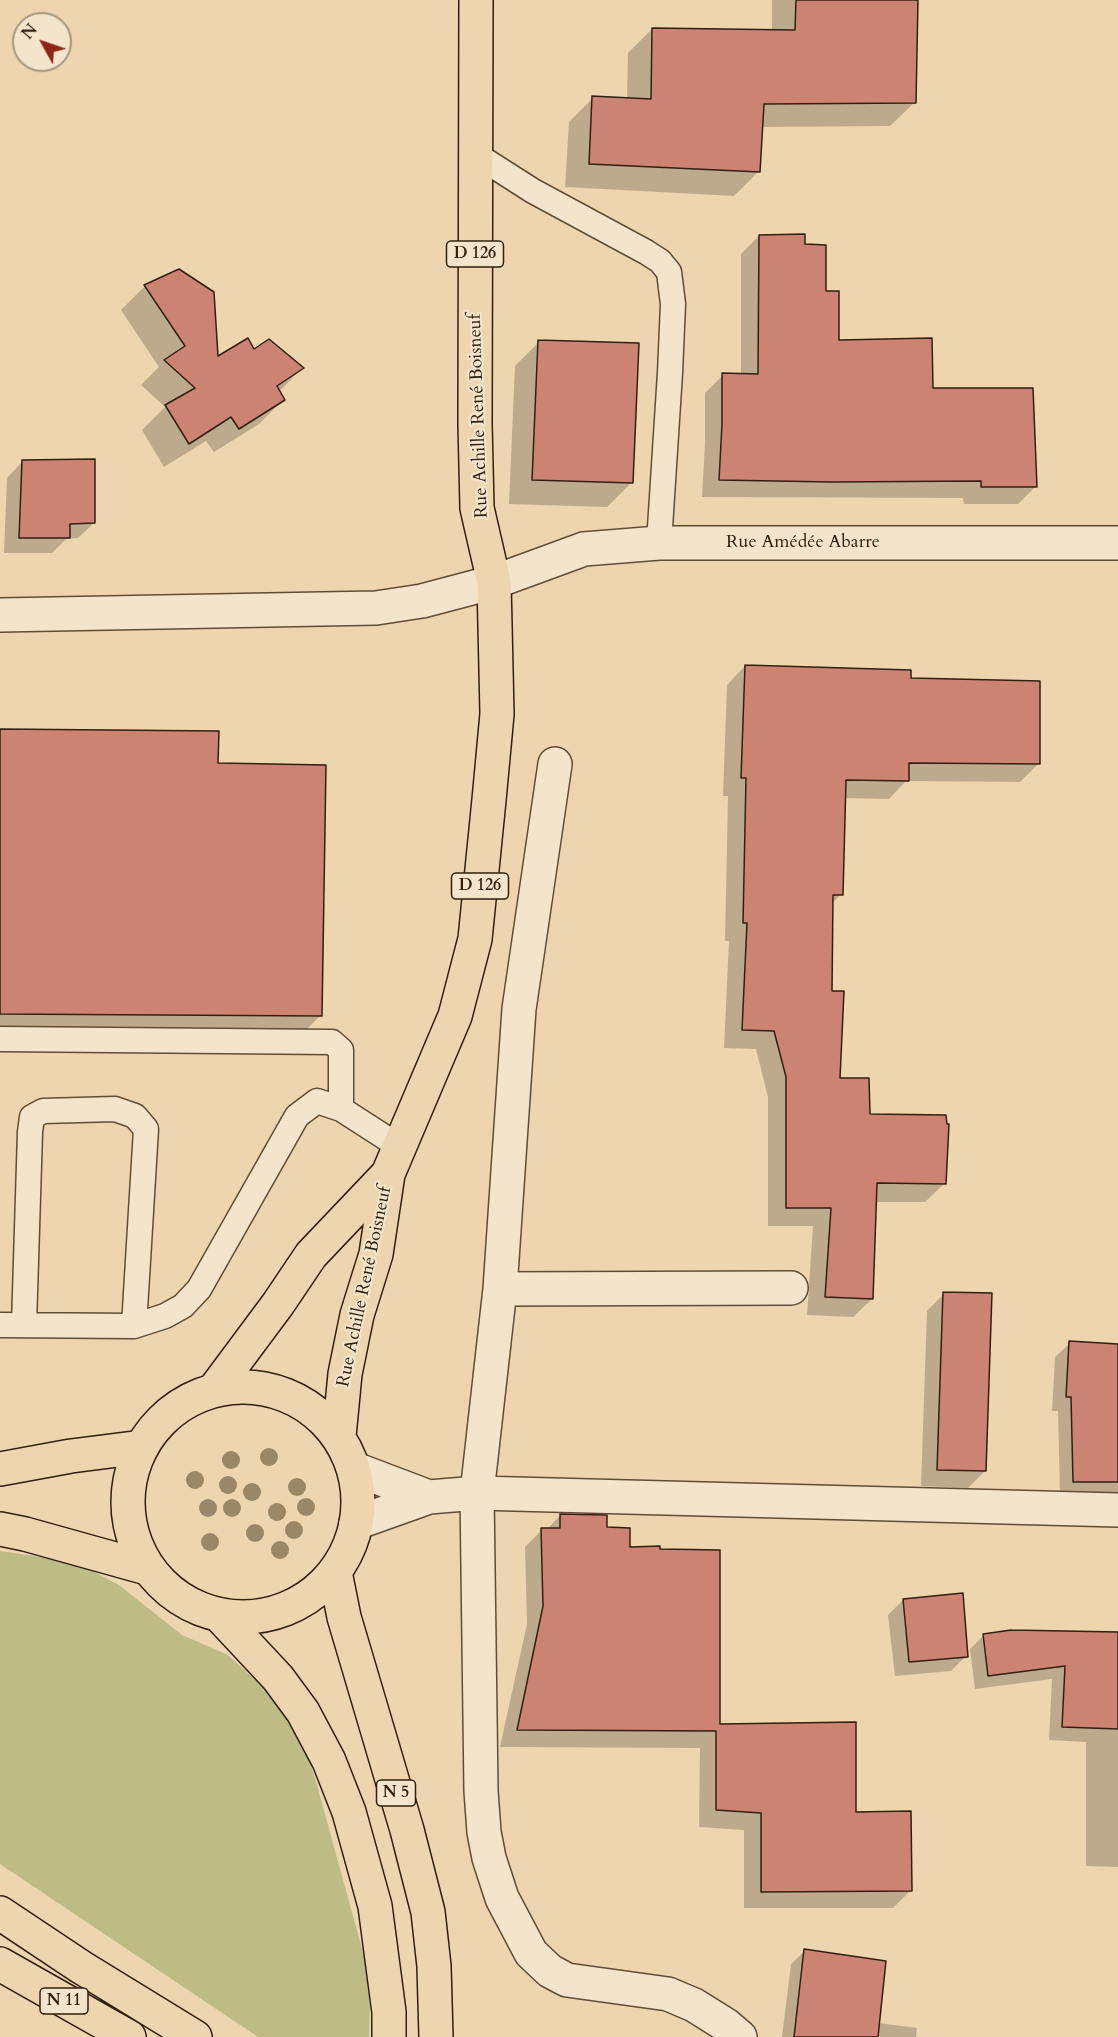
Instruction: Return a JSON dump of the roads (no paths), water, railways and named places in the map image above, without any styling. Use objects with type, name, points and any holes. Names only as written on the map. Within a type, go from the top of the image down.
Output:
[{"type":"main road","name":"Rue Achille René Boisneuf","points":[[339,1436],[345,1374],[357,1315],[376,1254],[394,1161],[456,1016],[475,939],[497,714],[494,582],[477,508],[475,424],[476,0]]},
{"type":"main road","name":"Rue Achille René Boisneuf","points":[[214,1390],[311,1255],[394,1161]]},
{"type":"main road","points":[[249,1386],[284,1393],[315,1410],[339,1436],[355,1469],[359,1504],[356,1524],[352,1540],[335,1572],[304,1601],[263,1616],[220,1616],[179,1599],[161,1585],[147,1568],[133,1540],[127,1508],[130,1476],[142,1447],[160,1421],[184,1402],[214,1390],[249,1386]]},
{"type":"main road","points":[[0,1469],[71,1456],[142,1447]]},
{"type":"main road","points":[[0,1529],[147,1568]]},
{"type":"main road","name":"N 5","points":[[335,1572],[344,1617],[407,1830],[428,1912],[434,1966],[436,2028]]},
{"type":"main road","points":[[220,1616],[284,1686],[303,1712],[330,1761],[349,1812],[375,1906],[389,2024]]},
{"type":"main road","points":[[0,1913],[81,1967],[195,2037]]},
{"type":"main road","name":"N 11","points":[[0,1964],[129,2037]]},
{"type":"street","name":"Rue Amédée Abarre","points":[[0,615],[376,608],[422,601],[494,582],[584,549],[658,543],[1118,543]]},
{"type":"street","points":[[555,764],[519,1009],[500,1289],[477,1493],[481,1791],[484,1832],[489,1858],[506,1906],[531,1953],[550,1971],[567,1980],[668,1994],[694,2005],[726,2025],[740,2037]]},
{"type":"street","points":[[500,1289],[791,1288]]},
{"type":"street","points":[[355,1469],[429,1497]]},
{"type":"street","points":[[356,1524],[429,1497],[477,1493],[1118,1510]]},
{"type":"lane","points":[[476,154],[533,191],[646,252],[660,261],[669,272],[673,304],[658,543]]},
{"type":"lane","points":[[0,1039],[333,1042],[341,1050],[341,1109]]},
{"type":"lane","points":[[134,1326],[146,1129],[135,1116],[115,1109],[43,1111],[33,1117],[12,1325],[134,1326],[165,1316],[183,1306],[199,1289],[297,1116],[316,1101],[341,1109],[394,1161]]}]
